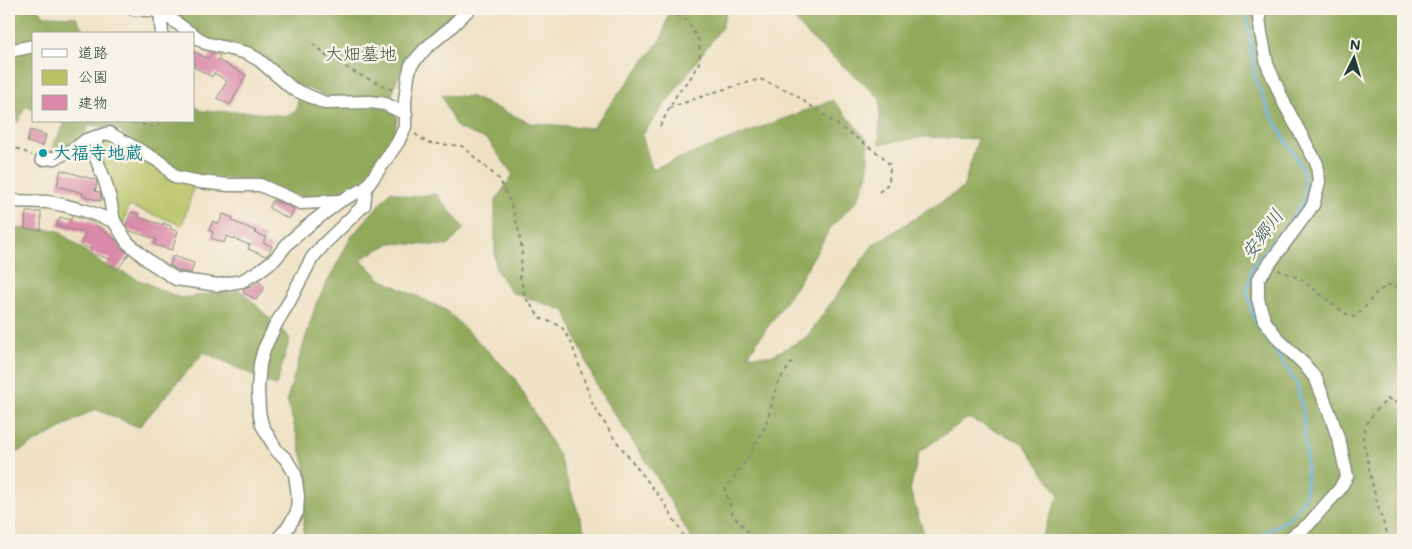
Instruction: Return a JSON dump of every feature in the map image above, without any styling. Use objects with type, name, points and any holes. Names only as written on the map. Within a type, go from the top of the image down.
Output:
[{"type":"street","points":[[133,9],[160,11],[190,32]]},
{"type":"street","points":[[277,540],[289,526],[297,512],[298,496],[295,474],[286,459],[277,451],[262,425],[258,388],[260,364],[264,348],[312,258],[364,205],[366,188],[398,142],[405,127],[405,101],[411,65],[426,48],[469,9]]},
{"type":"street","points":[[1258,9],[1267,64],[1285,105],[1316,164],[1319,182],[1313,205],[1258,279],[1258,299],[1264,320],[1279,340],[1304,364],[1316,379],[1340,444],[1347,476],[1340,490],[1308,525],[1288,540]]},
{"type":"street","points":[[160,11],[162,32]]},
{"type":"street","points":[[195,36],[205,43],[247,54],[259,60],[293,89],[325,103],[370,102],[385,104],[406,114]]},
{"type":"street","points":[[9,51],[32,46]]},
{"type":"street","points":[[42,159],[56,158],[76,148],[86,140],[109,133],[162,164],[176,177],[229,185],[260,185],[301,203],[340,201]]},
{"type":"street","points":[[96,137],[96,158],[105,181],[114,220],[127,242],[150,262],[176,279],[218,285],[242,281],[275,259],[289,242],[340,201],[366,188]]},
{"type":"street","points":[[9,201],[48,202],[86,210],[114,220]]},
{"type":"path","points":[[345,9],[378,9],[393,13],[412,14],[432,9]]},
{"type":"path","points":[[660,126],[677,94],[700,62],[700,41],[687,20],[663,9]]},
{"type":"path","points":[[313,44],[326,56],[356,73],[387,86],[399,94],[405,101]]},
{"type":"path","points":[[669,108],[718,91],[760,80],[791,92],[882,156],[890,165],[888,183],[877,194]]},
{"type":"path","points":[[9,99],[14,105],[9,120]]},
{"type":"path","points":[[131,122],[156,127],[164,122]]},
{"type":"path","points":[[405,127],[428,143],[462,146],[499,179],[510,201],[518,228],[522,250],[520,277],[525,297],[540,318],[561,326],[571,342],[592,403],[614,438],[663,501],[686,540]]},
{"type":"path","points":[[9,145],[42,159]]},
{"type":"path","points":[[1267,265],[1301,279],[1343,312],[1352,316],[1363,310],[1375,294],[1388,285],[1403,288]]},
{"type":"path","points":[[750,540],[748,533],[733,515],[725,490],[747,459],[765,427],[778,382],[792,362]]},
{"type":"path","points":[[1390,540],[1381,519],[1363,438],[1368,421],[1388,399],[1403,406]]},
{"type":"green space","points":[[9,9],[39,9],[44,16],[76,17],[85,32],[32,32],[32,40],[9,47]]},
{"type":"green space","name":"大畑墓地","points":[[162,9],[456,9],[410,55],[394,88],[392,96],[394,100],[360,97],[332,98],[296,84],[204,37]]},
{"type":"green space","points":[[670,9],[727,9],[722,27],[642,135],[652,169],[833,100],[868,141],[868,174],[857,201],[831,227],[797,285],[748,355],[771,356],[806,338],[873,245],[963,188],[978,139],[926,137],[879,144],[880,98],[808,35],[785,9],[1403,9],[1403,540],[1040,540],[1059,495],[1023,443],[968,418],[919,452],[910,490],[926,540],[692,540],[656,476],[599,391],[565,311],[511,292],[495,268],[495,201],[513,175],[488,140],[458,128],[442,95],[472,97],[530,123],[592,128],[662,38]]},
{"type":"green space","points":[[32,49],[32,109],[25,106],[18,123],[15,104],[9,94],[9,55]]},
{"type":"green space","points":[[298,95],[387,108],[397,117],[395,131],[368,176],[360,184],[338,196],[311,198],[293,195],[252,179],[230,179],[179,174],[115,128],[89,125],[84,135],[65,148],[52,147],[65,124],[61,122],[195,122],[195,107],[202,111],[248,112],[286,116],[297,110]]},
{"type":"green space","points":[[106,135],[195,184],[182,225],[129,206],[121,230],[106,184],[98,140]]},
{"type":"green space","points":[[391,191],[409,197],[436,194],[464,228],[448,246],[390,243],[361,259],[382,280],[446,310],[514,377],[559,456],[586,536],[591,540],[303,540],[306,470],[287,399],[316,304],[351,237]]},
{"type":"green space","points":[[9,228],[57,230],[101,263],[180,298],[240,290],[290,338],[276,386],[204,352],[139,427],[95,409],[9,457]]},
{"type":"building","points":[[195,52],[208,59],[212,53],[216,54],[220,56],[218,60],[246,75],[230,105],[217,98],[227,81],[214,73],[212,77],[195,68]]},
{"type":"building","points":[[30,130],[46,135],[43,146],[27,142]]},
{"type":"building","points":[[61,170],[96,180],[95,191],[100,192],[101,201],[82,196],[83,193],[57,186]]},
{"type":"building","points":[[273,200],[294,209],[289,219],[269,208]]},
{"type":"building","points":[[26,212],[41,212],[41,230],[25,229]]},
{"type":"building","points":[[131,212],[139,214],[138,217],[171,226],[170,229],[178,231],[172,250],[154,245],[156,239],[130,231],[126,225]]},
{"type":"building","points":[[223,214],[233,218],[232,221],[266,237],[263,243],[272,246],[269,253],[266,256],[248,249],[250,245],[227,236],[224,243],[211,238],[213,232],[209,230],[213,221],[219,224]]},
{"type":"building","points":[[72,216],[92,222],[116,240],[121,248],[129,254],[117,270],[107,263],[110,259],[90,253],[91,249],[81,245],[85,233],[57,226],[60,217],[71,220]]},
{"type":"building","points":[[173,256],[194,263],[191,273],[179,271],[170,265]]},
{"type":"building","points":[[258,281],[265,287],[256,300],[243,292],[245,288],[251,287]]},
{"type":"waterway","name":"安郷川","points":[[1248,9],[1255,79],[1269,111],[1303,170],[1306,197],[1288,224],[1252,268],[1247,291],[1254,319],[1297,384],[1303,411],[1307,470],[1305,498],[1290,518],[1253,540]]},
{"type":"place","name":"大福寺地蔵","points":[[43,153]]}]
